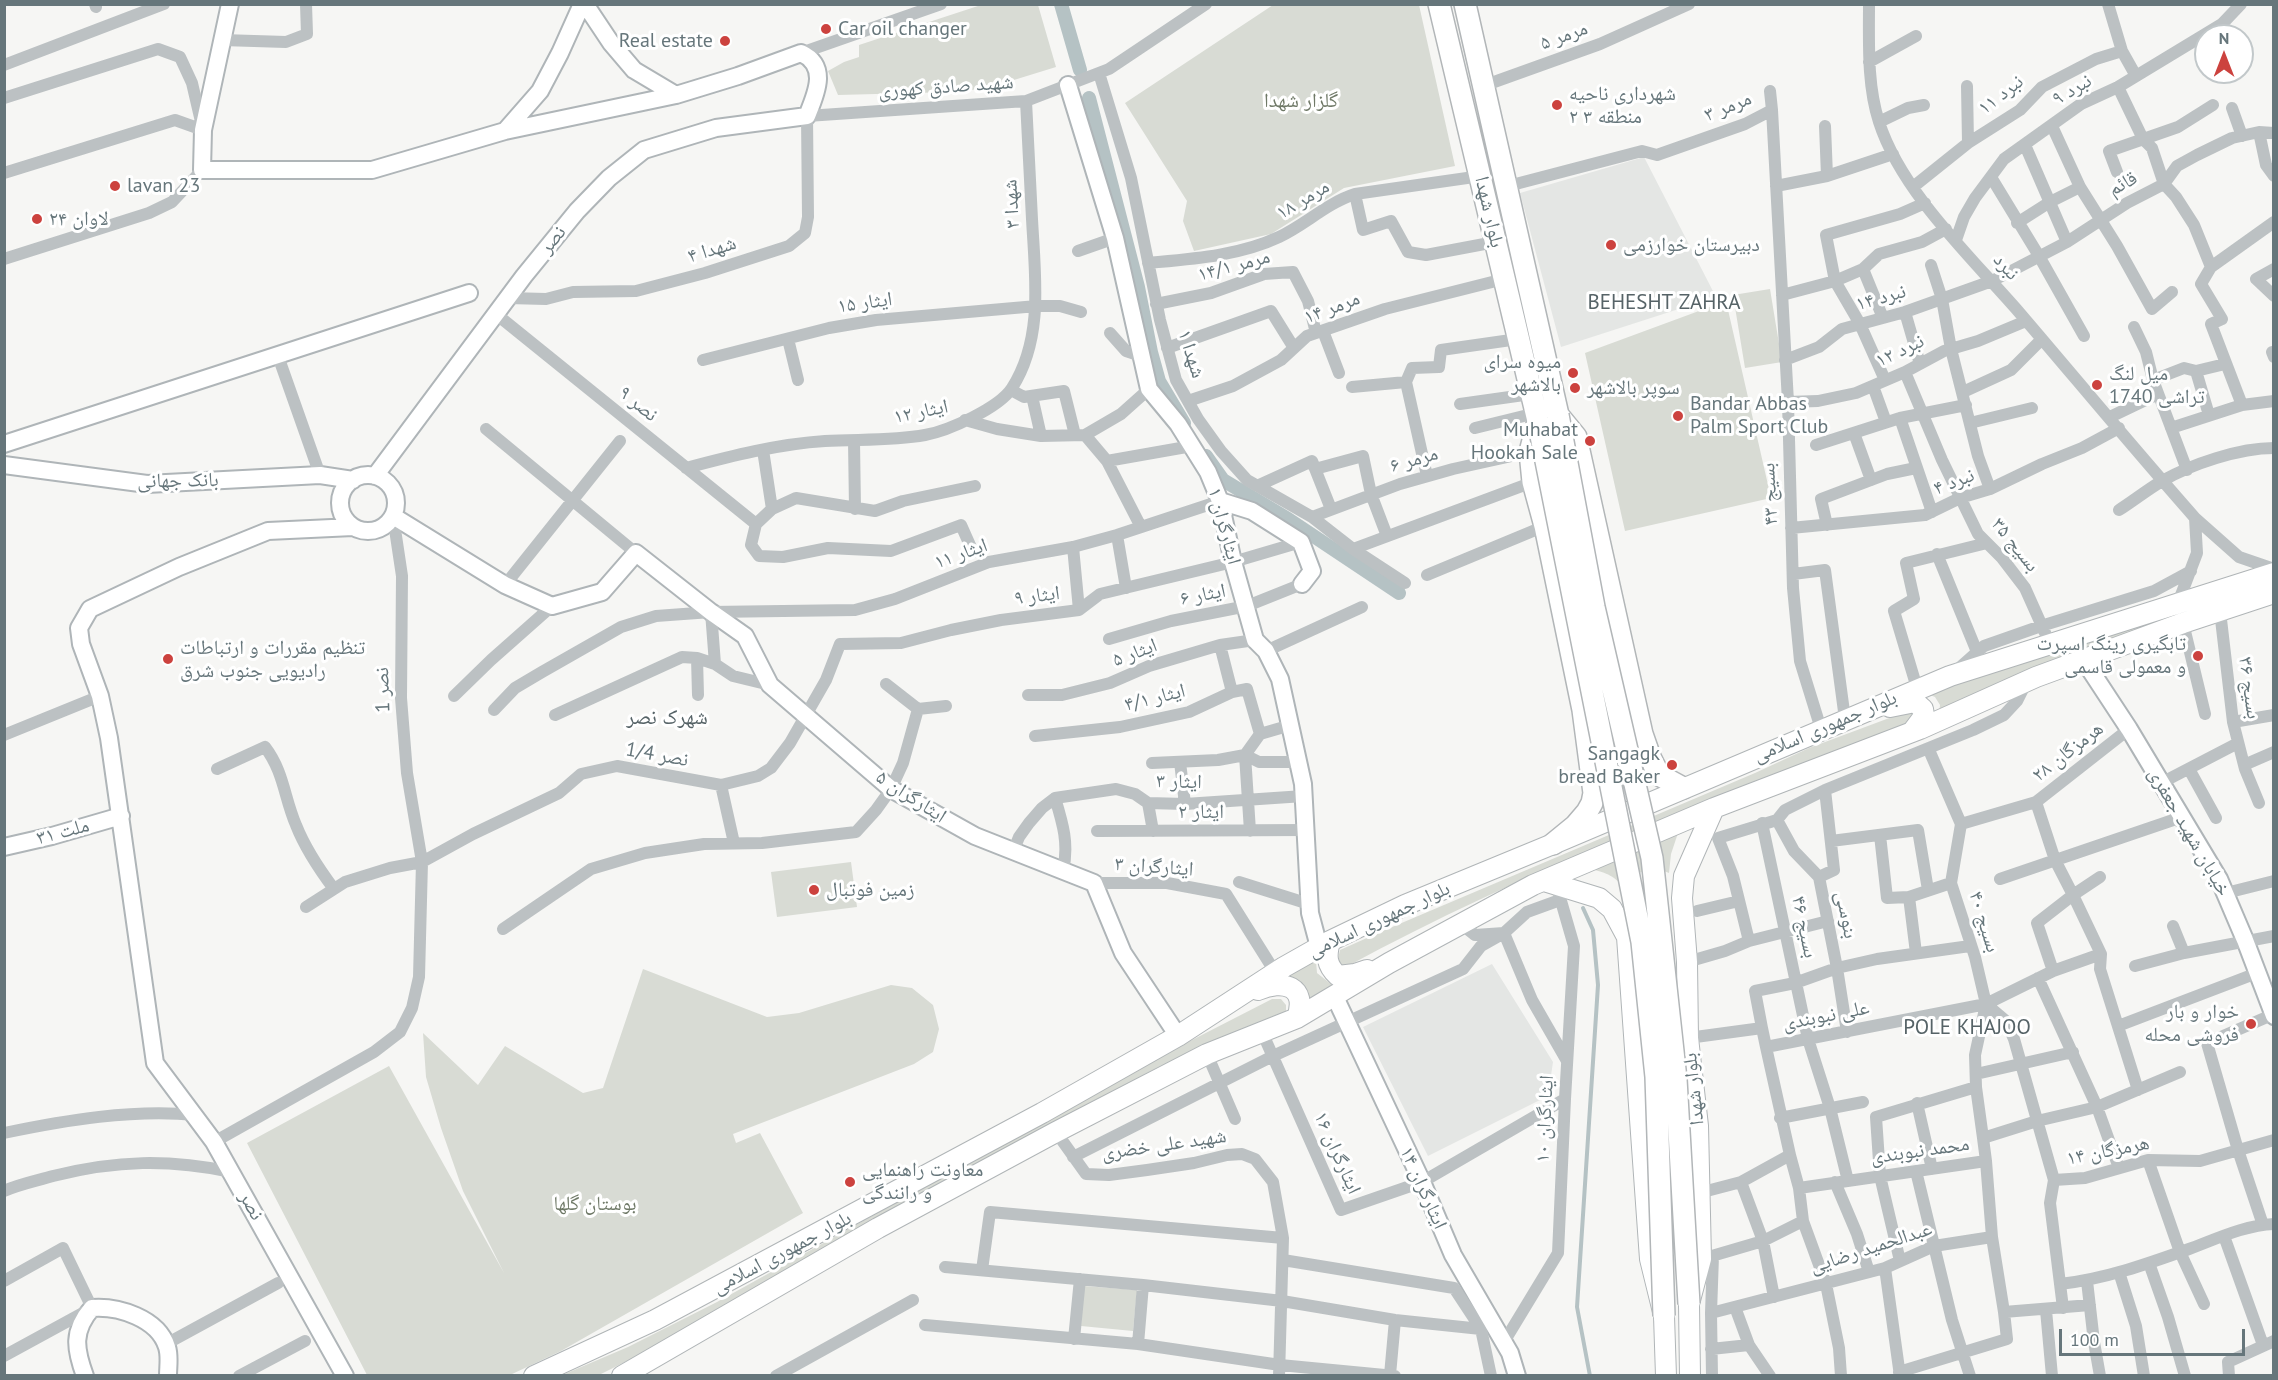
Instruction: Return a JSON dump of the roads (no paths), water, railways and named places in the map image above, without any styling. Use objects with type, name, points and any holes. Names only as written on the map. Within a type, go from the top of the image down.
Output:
[{"type":"highway","name":"بلوار شهدا","points":[[1439,4],[1518,339],[1540,411]]},
{"type":"highway","name":"بلوار شهدا","points":[[1465,4],[1508,186],[1540,411]]},
{"type":"highway","points":[[1540,411],[1530,452],[1533,482],[1545,526],[1589,746],[1594,794],[1592,803],[1575,826],[1553,844]]},
{"type":"highway","points":[[1540,411],[1576,437],[1642,734],[1659,775],[1683,788]]},
{"type":"highway","points":[[1540,411],[1594,607],[1652,858],[1676,1079],[1689,1305]]},
{"type":"highway","points":[[1540,411],[1642,942],[1656,1077],[1664,1316]]},
{"type":"highway","points":[[1589,746],[1597,754],[1608,759],[1620,759],[1631,754],[1639,746],[1642,734]]},
{"type":"main road","name":"بلوار جمهوری اسلامی","points":[[534,1375],[655,1320],[1042,1113],[1178,1036],[1275,972],[1324,944],[1405,905],[1917,688],[2274,573]]},
{"type":"main road","name":"بلوار جمهوری اسلامی","points":[[622,1376],[878,1228],[1207,1054],[1297,1018],[1460,923],[1554,889],[1714,807],[1912,732],[2083,659],[2274,594]]},
{"type":"main road","points":[[1845,719],[1915,702],[1923,709],[1924,716],[1912,732]]},
{"type":"main road","name":"بلوار شهدا","points":[[1690,1376],[1689,1305],[1707,1257],[1699,1193],[1698,1126],[1688,1038],[1687,962],[1682,898],[1684,876],[1714,807]]},
{"type":"main road","points":[[1554,889],[1599,898],[1612,909],[1627,937],[1650,1259],[1664,1316],[1666,1376]]},
{"type":"main road","points":[[1617,918],[1626,906],[1646,895],[1668,893],[1682,898]]},
{"type":"main road","points":[[1324,944],[1330,969],[1338,976],[1354,974],[1389,963]]},
{"type":"main road","points":[[1229,1003],[1268,986],[1280,984],[1294,989],[1300,997],[1297,1018]]},
{"type":"street","points":[[4,65],[164,4]]},
{"type":"street","points":[[4,260],[149,213],[172,202],[202,170],[203,130],[230,4]]},
{"type":"street","points":[[222,40],[286,42],[307,34],[306,4]]},
{"type":"street","points":[[505,131],[540,91],[583,4],[634,70],[675,95]]},
{"type":"street","points":[[202,170],[372,170],[505,131],[675,95],[738,76],[941,4]]},
{"type":"street","name":"شهید صادق کهوری","points":[[807,116],[1026,101],[1109,69],[1206,4]]},
{"type":"street","name":"مرمر ۵","points":[[1483,86],[1600,44],[1689,4]]},
{"type":"street","name":"نبرد","points":[[1869,4],[1869,62],[1879,122],[1902,174],[1946,229],[2195,518],[2239,557],[2274,569]]},
{"type":"street","points":[[2108,4],[2122,51],[2136,76]]},
{"type":"street","name":"نبرد ۹","points":[[1956,240],[1964,217],[1975,198],[2004,159],[2081,104],[2118,87],[2222,24],[2241,4]]},
{"type":"street","points":[[1869,62],[1916,36]]},
{"type":"street","points":[[4,98],[158,49],[180,57],[192,83],[203,130]]},
{"type":"street","name":"نبرد ۱۱","points":[[1913,187],[1968,143],[2020,110],[2042,87],[2096,59],[2122,51]]},
{"type":"street","points":[[801,53],[814,62],[819,78],[807,116]]},
{"type":"street","name":"شهدا ۱","points":[[1099,73],[1131,178],[1156,303],[1176,380],[1198,419],[1221,451],[1247,480],[1312,517],[1353,549],[1406,584]]},
{"type":"street","name":"ایثارگران ۱","points":[[1068,85],[1116,238],[1149,389],[1178,424],[1208,472],[1220,501],[1233,562],[1246,606],[1261,646],[1280,679],[1299,762],[1304,796],[1309,904],[1324,944]]},
{"type":"street","points":[[1967,86],[1968,143]]},
{"type":"street","points":[[2118,87],[2144,139],[2152,148],[2164,184],[2176,197],[2194,225],[2211,267]]},
{"type":"street","name":"مرمر ۳","points":[[1508,186],[1642,151],[1657,155],[1745,124],[1772,110],[1770,91]]},
{"type":"street","name":"شهدا ۳","points":[[1011,390],[1028,352],[1037,306],[1026,101]]},
{"type":"street","points":[[1879,122],[1908,108],[1924,105]]},
{"type":"street","points":[[2117,172],[2109,151],[2178,127],[2213,105]]},
{"type":"street","points":[[2232,108],[2242,136]]},
{"type":"street","name":"بسیج ۴۳","points":[[1772,110],[1788,402],[1793,574],[1800,661],[1821,729]]},
{"type":"street","name":"نصر","points":[[375,476],[576,211],[609,178],[644,150],[716,128],[807,116]]},
{"type":"street","name":"شهدا ۴","points":[[508,298],[546,299],[573,292],[636,291],[705,273],[789,246],[805,233],[808,217],[807,116]]},
{"type":"street","points":[[4,173],[175,120],[203,130]]},
{"type":"street","points":[[1825,126],[1827,176]]},
{"type":"street","points":[[2052,126],[2080,187],[2101,219],[2152,309],[2172,292]]},
{"type":"street","points":[[2259,132],[2266,165],[2274,176]]},
{"type":"street","name":"قائم","points":[[1992,281],[2067,242],[2127,202],[2164,184],[2177,166],[2232,138],[2259,132],[2274,133]]},
{"type":"street","points":[[2025,145],[2067,242]]},
{"type":"street","points":[[1776,186],[1827,176],[1893,154]]},
{"type":"street","name":"مرمر ۱۸","points":[[1148,263],[1193,259],[1250,248],[1279,237],[1343,198],[1355,194],[1481,176]]},
{"type":"street","points":[[1991,177],[2084,336]]},
{"type":"street","points":[[2017,223],[2050,202],[2080,187]]},
{"type":"street","points":[[1355,194],[1363,230],[1391,221],[1408,252],[1426,255],[1495,243]]},
{"type":"street","points":[[1885,380],[1860,324],[1835,281],[1826,236],[1900,214],[1925,203]]},
{"type":"street","points":[[2242,405],[2211,324],[2222,319],[2201,284],[2211,267],[2274,222]]},
{"type":"street","points":[[1782,295],[1835,281],[1863,269],[1879,254],[1922,242],[1946,229]]},
{"type":"street","points":[[1078,251],[1116,238]]},
{"type":"street","points":[[1931,265],[1942,299],[1951,349],[1978,456],[1990,489]]},
{"type":"street","points":[[1863,269],[1883,318]]},
{"type":"street","points":[[2274,269],[2256,279],[2274,296]]},
{"type":"street","name":"مرمر ۱۴/۱","points":[[1156,303],[1211,293],[1264,274],[1293,272],[1308,301],[1319,332]]},
{"type":"street","name":"مرمر ۱۴","points":[[1188,401],[1233,386],[1281,360],[1307,336],[1385,309],[1504,279]]},
{"type":"street","name":"نبرد ۱۴","points":[[1785,360],[1820,347],[1842,329],[1905,312],[1992,281]]},
{"type":"street","points":[[4,444],[278,357],[468,293]]},
{"type":"street","name":"ایثار ۱۵","points":[[703,360],[829,328],[876,320],[1037,306],[1060,306],[1081,312]]},
{"type":"street","points":[[1167,348],[1271,311],[1294,348]]},
{"type":"street","points":[[1905,312],[1920,364]]},
{"type":"street","name":"نصر ۹","points":[[496,314],[756,525]]},
{"type":"street","name":"نبرد ۱۲","points":[[1788,402],[1818,401],[1856,393],[1951,349],[1978,341],[2026,321]]},
{"type":"street","points":[[2134,327],[2146,352],[2153,380],[2187,471]]},
{"type":"street","points":[[1319,332],[1339,373]]},
{"type":"street","points":[[1110,333],[1126,351],[1141,356]]},
{"type":"street","points":[[788,339],[798,380]]},
{"type":"street","points":[[1427,476],[1406,382],[1412,368],[1439,367],[1441,350],[1518,339]]},
{"type":"street","points":[[1963,392],[2011,370],[2042,339]]},
{"type":"street","points":[[278,357],[320,475]]},
{"type":"street","points":[[2153,380],[2184,368],[2196,371],[2225,364]]},
{"type":"street","points":[[2196,371],[2209,415]]},
{"type":"street","name":"بسیج ۳۵","points":[[1905,372],[1978,534],[2002,558],[2025,588],[2050,644]]},
{"type":"street","points":[[1352,387],[1406,382]]},
{"type":"street","points":[[1873,386],[1886,422]]},
{"type":"street","name":"ایثار ۱۲","points":[[686,468],[735,455],[824,441],[855,441],[925,435],[952,427],[965,420],[997,429],[1041,436],[1080,435],[1121,414],[1149,389]]},
{"type":"street","points":[[965,420],[985,411],[1011,390],[1024,397],[1064,391],[1080,435],[1107,461],[1141,527]]},
{"type":"street","points":[[2110,417],[2158,394]]},
{"type":"street","points":[[1032,396],[1041,436]]},
{"type":"street","points":[[2171,428],[2242,405],[2274,401]]},
{"type":"street","points":[[1460,404],[1540,411]]},
{"type":"street","points":[[1816,444],[1900,418],[1966,405]]},
{"type":"street","points":[[1970,423],[2032,408]]},
{"type":"street","points":[[1476,428],[1540,411]]},
{"type":"street","points":[[1900,418],[1932,512]]},
{"type":"street","name":"نبرد ۴","points":[[1791,528],[1924,515],[1960,498],[1990,489],[2082,448],[2119,428]]},
{"type":"street","points":[[486,429],[636,553],[745,636],[770,685]]},
{"type":"street","points":[[1854,433],[1871,480]]},
{"type":"street","points":[[505,585],[620,441]]},
{"type":"street","points":[[855,441],[855,509]]},
{"type":"street","points":[[1107,461],[1192,446]]},
{"type":"street","points":[[2119,510],[2163,481],[2225,455],[2257,448],[2274,448]]},
{"type":"street","points":[[763,450],[772,509]]},
{"type":"street","name":"مرمر ۶","points":[[1312,517],[1371,494],[1427,476],[1530,452]]},
{"type":"street","points":[[1315,469],[1363,456],[1371,494],[1387,536]]},
{"type":"street","points":[[1257,486],[1312,461],[1331,509]]},
{"type":"street","name":"بانک جهانی","points":[[4,465],[147,484],[320,475],[353,480]]},
{"type":"street","points":[[1827,525],[1821,498],[1887,474],[1916,468]]},
{"type":"street","points":[[364,476],[375,476],[386,482],[394,492],[396,504],[393,516],[386,525],[375,530],[364,531],[345,520],[340,509],[340,498],[345,487],[353,480],[364,476]]},
{"type":"street","points":[[1353,549],[1533,482]]},
{"type":"street","points":[[973,552],[961,525],[891,551],[828,548],[783,557],[759,556],[751,545],[756,525],[772,509],[796,498],[875,511],[911,499],[975,486]]},
{"type":"street","points":[[1220,501],[1252,511],[1301,542],[1312,571],[1302,584]]},
{"type":"street","name":"ایثار ۱۱","points":[[495,710],[515,688],[621,627],[656,616],[711,612],[855,610],[895,599],[989,562],[1072,547],[1117,535],[1220,501]]},
{"type":"street","points":[[393,516],[505,585],[552,606]]},
{"type":"street","name":"نصر 1","points":[[214,1142],[375,1052],[400,1032],[412,1008],[419,976],[422,861],[407,773],[401,698],[402,576],[393,516]]},
{"type":"street","points":[[2178,603],[2197,552],[2195,518]]},
{"type":"street","points":[[1427,575],[1545,526]]},
{"type":"street","points":[[121,816],[100,696],[81,644],[79,628],[90,609],[179,567],[268,531],[354,527]]},
{"type":"street","points":[[1117,535],[1126,588]]},
{"type":"street","name":"ایثار ۹","points":[[840,644],[901,643],[1001,620],[1079,610],[1100,594],[1233,562],[1301,542]]},
{"type":"street","points":[[1917,688],[1894,611],[1914,599],[1906,563],[1987,543]]},
{"type":"street","points":[[1072,547],[1079,610]]},
{"type":"street","points":[[454,696],[552,606],[602,592],[636,553]]},
{"type":"street","points":[[1937,554],[1977,652]]},
{"type":"street","points":[[1793,574],[1825,570],[1845,719]]},
{"type":"street","points":[[1950,676],[1984,646],[2154,591],[2191,571]]},
{"type":"street","name":"ایثار ۶","points":[[1109,639],[1171,621],[1246,606],[1302,584]]},
{"type":"street","name":"ایثار ۵","points":[[1028,695],[1062,695],[1110,683],[1149,666],[1220,645],[1261,646],[1362,606]]},
{"type":"street","name":"بسیج ۳۶","points":[[2220,611],[2233,722],[2244,765],[2259,803]]},
{"type":"street","points":[[711,612],[715,664]]},
{"type":"street","points":[[2184,623],[2205,714]]},
{"type":"street","name":"نصر 1/4","points":[[306,907],[345,882],[422,861],[473,834],[559,794],[581,774],[617,766],[721,785],[758,776],[771,768],[790,743],[826,680],[840,644]]},
{"type":"street","points":[[1220,645],[1232,692],[1247,688],[1260,734]]},
{"type":"street","name":"ایثارگران ۵","points":[[555,715],[682,657],[697,658],[715,664],[733,676],[770,685],[891,789],[975,836],[1094,883]]},
{"type":"street","points":[[697,658],[698,695]]},
{"type":"street","name":"خیابان شهید جعفری","points":[[2083,659],[2182,817],[2226,893],[2273,1015]]},
{"type":"street","points":[[1749,941],[1733,876],[1718,838],[1777,820],[1785,810],[1825,790],[1929,750],[2004,715],[2017,701],[2027,681]]},
{"type":"street","points":[[886,684],[918,709],[946,706]]},
{"type":"street","name":"ایثار ۴/۱","points":[[1035,736],[1120,727],[1189,712],[1232,692]]},
{"type":"street","points":[[4,735],[100,696]]},
{"type":"street","points":[[503,929],[591,869],[645,854],[704,844],[762,843],[856,832],[891,789],[903,763],[918,709]]},
{"type":"street","points":[[2233,722],[2274,715]]},
{"type":"street","points":[[1250,831],[1245,755],[1260,734],[1291,725]]},
{"type":"street","name":"هرمزگان ۲۸","points":[[1961,824],[2036,802],[2128,729]]},
{"type":"street","points":[[2161,783],[2238,742]]},
{"type":"street","points":[[217,769],[265,747],[276,762],[295,825],[314,862],[334,889]]},
{"type":"street","points":[[1929,750],[1961,824]]},
{"type":"street","points":[[2244,765],[2274,752]]},
{"type":"street","points":[[1152,763],[1218,760],[1245,755],[1259,762],[1299,762]]},
{"type":"street","points":[[1180,762],[1185,804]]},
{"type":"street","points":[[2189,769],[2216,818]]},
{"type":"street","points":[[721,785],[734,843]]},
{"type":"street","name":"ایثار ۳","points":[[1055,798],[1116,789],[1135,794],[1148,803],[1185,804],[1304,796]]},
{"type":"street","points":[[1819,877],[1834,870],[1825,790]]},
{"type":"street","points":[[1013,852],[1019,837],[1029,823],[1042,808],[1055,798],[1065,832],[1066,855],[1063,871]]},
{"type":"street","points":[[2036,802],[2055,860],[2101,954],[2100,969],[2138,1090]]},
{"type":"street","points":[[1148,803],[1153,831]]},
{"type":"street","name":"نصر","points":[[121,816],[155,1063],[214,1142],[345,1376]]},
{"type":"street","name":"ملت ۳۱","points":[[4,847],[121,816]]},
{"type":"street","points":[[2000,879],[2182,817]]},
{"type":"street","name":"بنوسی","points":[[1777,820],[1794,851],[1819,877],[1847,1032]]},
{"type":"street","name":"بسیج ۴۶","points":[[1762,823],[1808,1039],[1830,1108],[1842,1182],[1869,1272]]},
{"type":"street","name":"بسیج ۴۰","points":[[1961,824],[1951,883],[1975,957],[1986,1004],[1975,1055],[1976,1087],[1983,1138]]},
{"type":"street","name":"ایثار ۲","points":[[1097,831],[1306,830]]},
{"type":"street","points":[[1830,841],[1917,830],[1928,890]]},
{"type":"street","points":[[1880,835],[1887,898],[1909,897],[1951,883]]},
{"type":"street","points":[[2053,970],[2037,923],[2100,877]]},
{"type":"street","points":[[2226,893],[2274,881]]},
{"type":"street","points":[[1239,882],[1309,904]]},
{"type":"street","points":[[1094,883],[1123,953],[1178,1036]]},
{"type":"street","name":"ایثارگران ۳","points":[[1094,883],[1167,883],[1226,894],[1275,972]]},
{"type":"street","points":[[1073,1157],[1273,1056],[1463,969],[1481,946],[1504,933],[1554,889]]},
{"type":"street","name":"ایثارگران ۱۰","points":[[1503,1342],[1558,1253],[1564,1099],[1574,946],[1554,889]]},
{"type":"street","points":[[1909,897],[1916,953]]},
{"type":"street","points":[[1697,911],[1739,901]]},
{"type":"street","points":[[1687,962],[1749,941],[1828,921]]},
{"type":"street","points":[[1460,923],[1474,935],[1504,933]]},
{"type":"street","points":[[2173,926],[2184,953]]},
{"type":"street","points":[[1504,933],[1532,1000],[1567,1062]]},
{"type":"street","points":[[2135,966],[2184,953],[2274,936]]},
{"type":"street","points":[[1762,1028],[1755,991],[1796,983],[1877,959],[1970,946]]},
{"type":"street","name":"علی نبوبندی","points":[[1688,1038],[1762,1028],[1766,1047],[1986,1004],[2053,970],[2101,954]]},
{"type":"street","points":[[2118,1026],[2257,974]]},
{"type":"street","points":[[2038,978],[2097,1107],[2119,1168]]},
{"type":"street","name":"ایثارگران ۱۴","points":[[1335,997],[1422,1182],[1453,1255],[1510,1353],[1517,1375]]},
{"type":"street","points":[[1986,1004],[2006,1021],[2014,1039],[2054,1180],[2050,1203],[2063,1308]]},
{"type":"street","points":[[2060,1284],[2087,1281],[2119,1272],[2224,1236],[2268,1224],[2238,1150],[2207,1043],[2273,1015]]},
{"type":"street","name":"ایثارگران ۱۶","points":[[1262,1032],[1341,1210],[1422,1182]]},
{"type":"street","points":[[1766,1047],[1780,1118],[1799,1188],[1803,1221],[1826,1284],[1839,1348],[1841,1376]]},
{"type":"street","points":[[1976,1074],[2073,1052]]},
{"type":"street","points":[[1207,1054],[1235,1119]]},
{"type":"street","name":"محمد نبوبندی","points":[[1799,1188],[1986,1161],[1983,1138],[2037,1121],[2097,1107],[2180,1072]]},
{"type":"street","points":[[1900,1261],[1880,1176],[1876,1117],[1976,1087]]},
{"type":"street","points":[[1422,1182],[1564,1099]]},
{"type":"street","points":[[1780,1118],[1863,1102]]},
{"type":"street","points":[[1917,1103],[1932,1169]]},
{"type":"street","points":[[4,1133],[48,1124],[129,1114],[169,1112],[195,1115]]},
{"type":"street","name":"شهید علی خضری","points":[[1056,1132],[1086,1174],[1109,1175],[1242,1154],[1255,1159],[1273,1182],[1283,1238],[1280,1370]]},
{"type":"street","name":"هرمزگان ۱۴","points":[[2054,1180],[2085,1178],[2148,1160],[2200,1161],[2274,1140]]},
{"type":"street","points":[[1699,1193],[1741,1182],[1790,1155]]},
{"type":"street","points":[[2148,1160],[2180,1252],[2204,1305]]},
{"type":"street","points":[[4,1191],[89,1167],[147,1161],[200,1165],[232,1172]]},
{"type":"street","points":[[1885,1268],[1900,1374],[2007,1339],[1992,1237],[1986,1161]]},
{"type":"street","points":[[1916,1171],[1952,1320],[1970,1376]]},
{"type":"street","points":[[1741,1182],[1763,1241],[1774,1297]]},
{"type":"street","points":[[982,1270],[990,1212],[1283,1238]]},
{"type":"street","points":[[1712,1376],[1707,1257],[1763,1241],[1803,1221]]},
{"type":"street","points":[[2224,1236],[2268,1343],[2228,1362],[2229,1376]]},
{"type":"street","name":"عبدالحمید رضایی","points":[[1710,1313],[1885,1268],[1934,1246],[1992,1237]]},
{"type":"street","points":[[4,1281],[63,1248],[92,1308]]},
{"type":"street","points":[[1283,1260],[1454,1288],[1481,1329],[1491,1376]]},
{"type":"street","points":[[2149,1263],[2185,1376]]},
{"type":"street","points":[[945,1267],[1143,1285],[1282,1301],[1395,1320],[1481,1329]]},
{"type":"street","points":[[2119,1272],[2136,1326],[2144,1376]]},
{"type":"street","points":[[1074,1338],[1080,1279]]},
{"type":"street","points":[[2087,1281],[2100,1376]]},
{"type":"street","points":[[166,1344],[278,1283]]},
{"type":"street","points":[[1138,1344],[1143,1285]]},
{"type":"street","points":[[776,1376],[792,1372],[913,1300]]},
{"type":"street","points":[[2004,1312],[2090,1305]]},
{"type":"street","points":[[4,1356],[92,1308],[108,1307],[134,1315],[158,1332],[166,1344],[169,1360],[168,1376]]},
{"type":"street","points":[[1735,1307],[1749,1345],[1770,1376]]},
{"type":"street","points":[[85,1376],[80,1362],[77,1333],[85,1316],[92,1308]]},
{"type":"street","points":[[2046,1310],[2052,1376]]},
{"type":"street","points":[[1390,1375],[1395,1320]]},
{"type":"street","points":[[925,1325],[1138,1344],[1280,1370],[1395,1376]]},
{"type":"street","points":[[239,1376],[305,1341]]},
{"type":"street","points":[[1711,1349],[1749,1345]]},
{"type":"waterway","points":[[1061,4],[1080,70]]},
{"type":"waterway","points":[[1089,98],[1138,287],[1159,381],[1184,423]]},
{"type":"waterway","points":[[1206,456],[1223,480],[1288,519],[1399,593]]},
{"type":"waterway","points":[[1583,908],[1593,930],[1598,985],[1577,1307],[1590,1376]]},
{"type":"place","name":"Car oil changer","points":[[826,29]]},
{"type":"place","name":"Real estate","points":[[725,41]]},
{"type":"place","name":"شهرداری ناحیه ۲ منطقه ۳","points":[[1557,105]]},
{"type":"place","name":"lavan 23","points":[[115,186]]},
{"type":"place","name":"لاوان ۲۴","points":[[37,219]]},
{"type":"place","name":"دبیرستان خوارزمی","points":[[1611,245]]},
{"type":"place","name":"میوه سرای بالاشهر","points":[[1573,373]]},
{"type":"place","name":"میل لنگ تراشی 1740","points":[[2097,385]]},
{"type":"place","name":"سوپر بالاشهر","points":[[1575,388]]},
{"type":"place","name":"Bandar Abbas Palm Sport Club","points":[[1678,416]]},
{"type":"place","name":"Muhabat Hookah Sale","points":[[1590,441]]},
{"type":"place","name":"تابگیری رینگ اسپرت و معمولی قاسمی","points":[[2198,656]]},
{"type":"place","name":"تنظیم مقررات و ارتباطات رادیویی جنوب شرق","points":[[168,659]]},
{"type":"place","name":"Sangagk bread Baker","points":[[1672,765]]},
{"type":"place","name":"زمین فوتبال","points":[[814,890]]},
{"type":"place","name":"خوار و بار فروشی محله","points":[[2251,1024]]},
{"type":"place","name":"معاونت راهنمایی و رانندگی","points":[[850,1182]]},
{"type":"district","name":"BEHESHT ZAHRA","points":[[1664,303]]},
{"type":"district","name":"شهرک نصر","points":[[667,718]]},
{"type":"district","name":"POLE KHAJOO","points":[[1967,1028]]},
{"type":"park label","name":"گلزار شهدا","points":[[1301,101]]},
{"type":"park label","name":"بوستان گلها","points":[[595,1204]]}]
